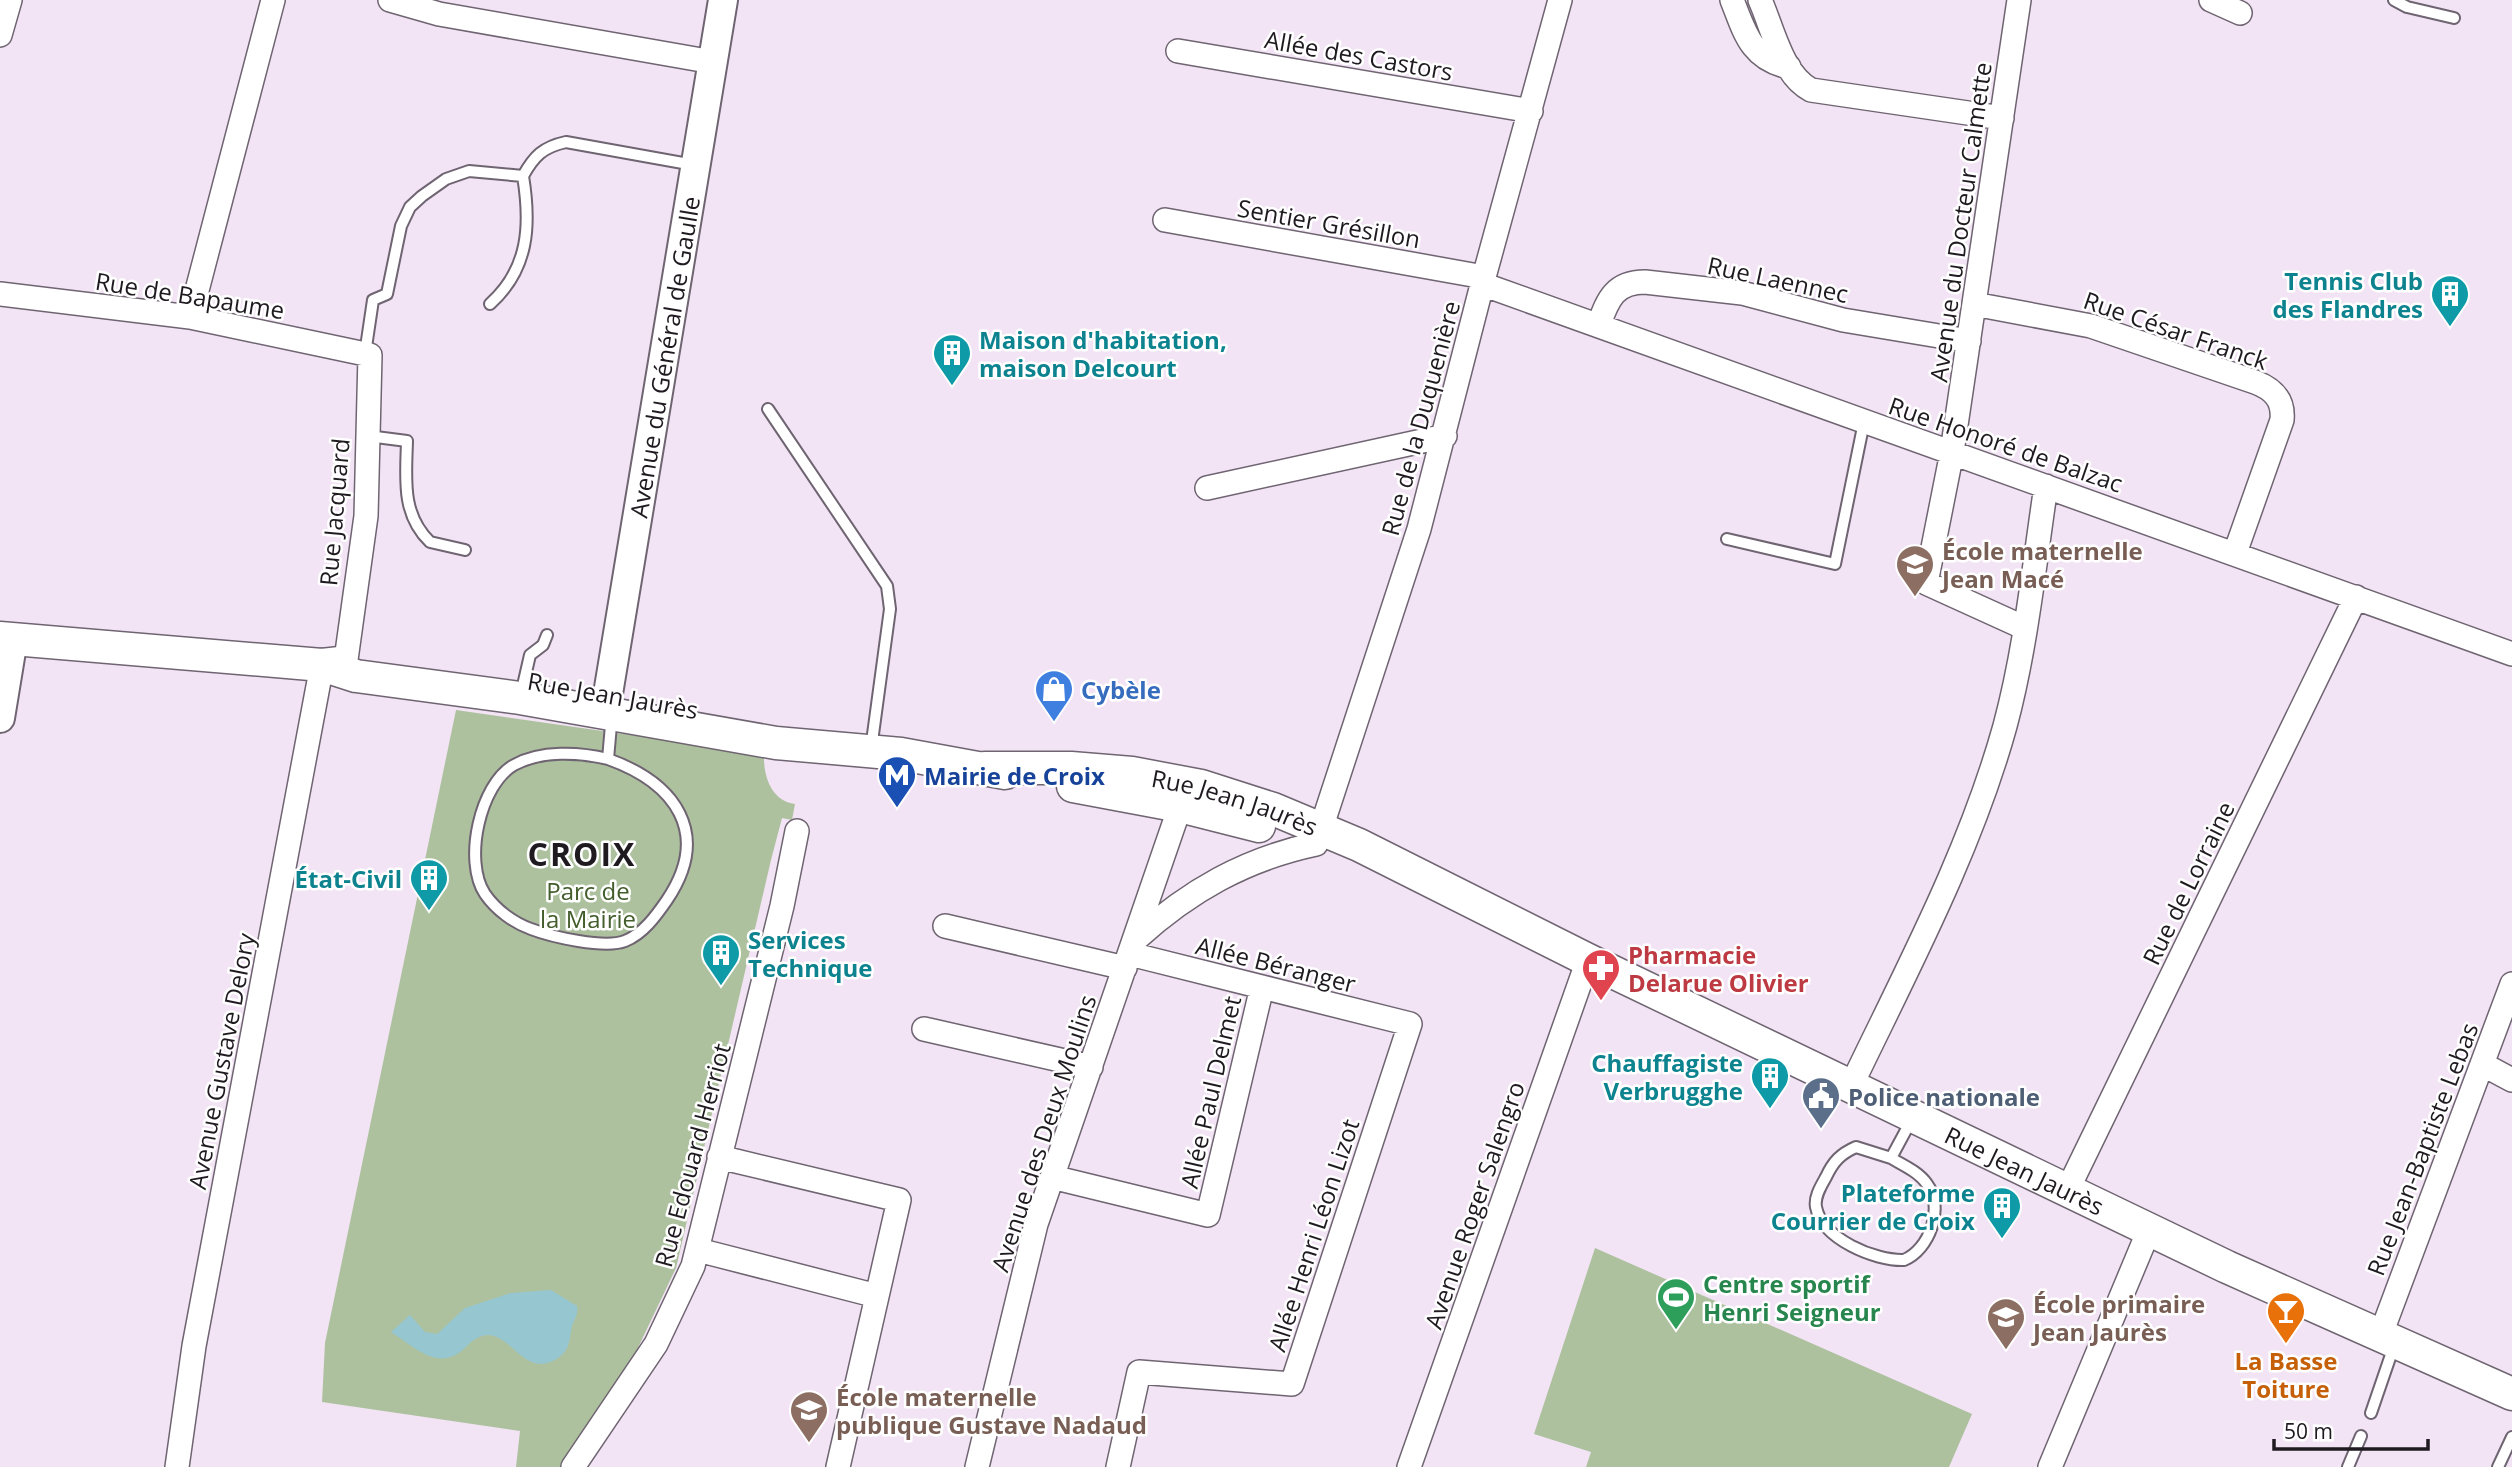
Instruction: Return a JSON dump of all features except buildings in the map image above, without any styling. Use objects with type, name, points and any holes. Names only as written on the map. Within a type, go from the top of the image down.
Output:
[{"type":"main road","name":"Rue Jean Jaurès","points":[[6,638],[337,667],[368,662],[606,703],[844,735],[881,750],[985,768],[1251,801],[1318,836],[1385,858],[1588,960],[2149,1230],[2512,1394]]},
{"type":"street","points":[[0,35],[10,0]]},
{"type":"street","points":[[190,317],[273,0]]},
{"type":"street","name":"Avenue du Général de Gaulle","points":[[606,703],[723,0]]},
{"type":"street","name":"Rue de la Duquenière","points":[[1318,836],[1407,571],[1560,0]]},
{"type":"street","points":[[1732,0],[1758,54],[1774,64],[1789,67]]},
{"type":"street","points":[[1760,0],[1789,67],[1798,81],[1811,90],[2001,118]]},
{"type":"street","name":"Avenue du Docteur Calmette","points":[[2019,0],[1952,452],[1926,583],[2025,628]]},
{"type":"street","points":[[2211,0],[2240,13]]},
{"type":"street","points":[[394,1],[439,14],[713,62]]},
{"type":"street","name":"Allée des Castors","points":[[1178,51],[1531,111]]},
{"type":"street","name":"Sentier Grésillon","points":[[1165,220],[1483,281]]},
{"type":"street","name":"Rue Honoré de Balzac","points":[[1483,281],[1864,422],[2512,654]]},
{"type":"street","name":"Rue Laennec","points":[[1600,324],[1612,293],[1629,283],[1645,282],[1742,293],[1843,320],[1969,341]]},
{"type":"street","name":"Rue de Bapaume","points":[[0,294],[190,317],[368,354]]},
{"type":"street","name":"Rue César Franck","points":[[1974,304],[2071,321],[2112,333],[2255,382],[2276,394],[2282,408],[2282,420],[2235,554]]},
{"type":"street","name":"Rue Jacquard","points":[[337,667],[366,516],[368,354]]},
{"type":"street","points":[[1207,488],[1445,436]]},
{"type":"street","points":[[1851,1087],[1972,825],[2006,724],[2025,628],[2046,486]]},
{"type":"street","name":"Rue de Lorraine","points":[[2067,1191],[2356,597]]},
{"type":"street","points":[[0,718],[6,638]]},
{"type":"street","name":"Avenue Gustave Delory","points":[[177,1467],[194,1346],[337,667]]},
{"type":"street","name":"Avenue des Deux Moulins","points":[[976,1467],[1032,1241],[1184,794]]},
{"type":"street","name":"Rue Edouard Herriot","points":[[573,1467],[656,1344],[688,1279],[698,1250],[782,906],[797,831]]},
{"type":"street","name":"Avenue des Deux Moulins","points":[[1131,954],[1169,909],[1198,889],[1318,836]]},
{"type":"street","name":"Allée Béranger","points":[[945,926],[1131,954],[1410,1024]]},
{"type":"street","name":"Avenue Roger Salengro","points":[[1409,1467],[1588,960]]},
{"type":"street","name":"Rue Jean-Baptiste Lebas","points":[[2388,1337],[2512,984]]},
{"type":"street","name":"Allée Paul Delmet","points":[[1052,1177],[1208,1216],[1262,987]]},
{"type":"street","name":"Allée Henri Léon Lizot","points":[[1118,1467],[1139,1372],[1292,1384],[1410,1024]]},
{"type":"street","points":[[924,1029],[1090,1067]]},
{"type":"street","points":[[2482,1064],[2512,1080]]},
{"type":"street","points":[[719,1157],[899,1200],[838,1467]]},
{"type":"street","points":[[2050,1467],[2149,1230]]},
{"type":"street","points":[[698,1250],[877,1296]]},
{"type":"lane","points":[[2394,0],[2407,7],[2454,18]]},
{"type":"lane","points":[[490,304],[504,291],[526,246],[528,209],[523,176],[533,157],[549,146],[566,142],[696,165]]},
{"type":"lane","points":[[368,354],[373,300],[387,294],[401,226],[410,207],[435,186],[457,174],[469,171],[523,176]]},
{"type":"lane","points":[[768,409],[887,586],[890,609],[881,750]]},
{"type":"lane","points":[[1727,539],[1835,564],[1864,422]]},
{"type":"lane","points":[[368,436],[407,441],[405,494],[410,511],[430,542],[465,550]]},
{"type":"lane","points":[[522,689],[530,654],[543,645],[547,635]]},
{"type":"lane","points":[[606,703],[611,725],[608,759]]},
{"type":"lane","points":[[587,754],[608,759],[633,767],[648,777],[681,815],[688,835],[687,855],[673,892],[645,928],[624,942],[596,943],[561,936],[531,929],[505,915],[484,893],[476,867],[476,845],[484,800],[491,784],[513,765],[533,758],[587,754]]},
{"type":"lane","points":[[1891,1158],[1913,1117]]},
{"type":"lane","points":[[1864,1148],[1891,1158],[1927,1183],[1935,1208],[1934,1220],[1921,1249],[1904,1260],[1874,1255],[1829,1231],[1815,1205],[1830,1167],[1845,1152],[1864,1148]]},
{"type":"lane","points":[[2371,1413],[2388,1337]]},
{"type":"lane","points":[[2348,1467],[2361,1436]]},
{"type":"lane","points":[[2498,1467],[2512,1437]]},
{"type":"green space","name":"Parc de la Mairie","points":[[456,710],[764,754],[770,786],[780,798],[795,804],[792,820],[782,818],[771,860],[676,1268],[635,1354],[568,1467],[516,1467],[520,1431],[322,1402],[325,1343]]},
{"type":"green space","name":"Centre sportif Henri Seigneur","points":[[1595,1248],[1972,1414],[1949,1467],[1586,1467],[1591,1452],[1534,1434]]},
{"type":"water","points":[[551,1290],[577,1306],[577,1313],[565,1352],[553,1361],[543,1364],[526,1359],[504,1341],[488,1335],[473,1340],[459,1353],[440,1358],[421,1352],[391,1332],[410,1315],[425,1332],[437,1334],[465,1308],[511,1293]]},
{"type":"place","name":"Tennis Club des Flandres","points":[[2450,328]]},
{"type":"place","name":"Maison d'habitation, maison Delcourt","points":[[952,387]]},
{"type":"place","name":"École maternelle Jean Macé","points":[[1915,598]]},
{"type":"place","name":"Cybèle","points":[[1054,723]]},
{"type":"place","name":"Mairie de Croix","points":[[897,809]]},
{"type":"place","name":"État-Civil","points":[[429,912]]},
{"type":"place","name":"Services Technique","points":[[721,987]]},
{"type":"place","name":"Pharmacie Delarue Olivier","points":[[1601,1002]]},
{"type":"place","name":"Chauffagiste Verbrugghe","points":[[1770,1110]]},
{"type":"place","name":"Police nationale","points":[[1821,1130]]},
{"type":"place","name":"Plateforme Courrier de Croix","points":[[2002,1240]]},
{"type":"place","name":"Centre sportif Henri Seigneur","points":[[1676,1331]]},
{"type":"place","name":"La Basse Toiture","points":[[2286,1345]]},
{"type":"place","name":"École primaire Jean Jaurès","points":[[2006,1351]]},
{"type":"place","name":"École maternelle publique Gustave Nadaud","points":[[809,1444]]},
{"type":"district","name":"CROIX","points":[[582,853]]}]
